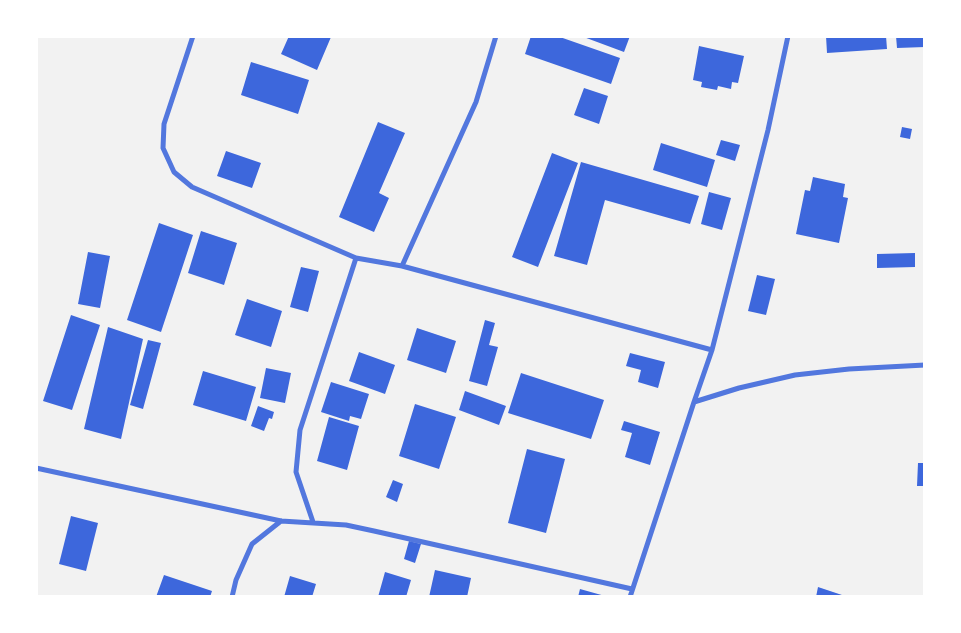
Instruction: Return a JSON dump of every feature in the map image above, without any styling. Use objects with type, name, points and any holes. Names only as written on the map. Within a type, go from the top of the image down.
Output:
[{"type":"street","points":[[193,36],[164,124],[163,148],[174,172],[192,186],[356,258],[402,266],[712,350]]},
{"type":"street","points":[[402,266],[476,102],[496,36]]},
{"type":"street","points":[[630,597],[712,350],[768,130],[788,36]]},
{"type":"street","points":[[313,522],[296,472],[300,430],[356,258]]},
{"type":"street","points":[[694,402],[739,388],[795,375],[849,369],[925,365]]},
{"type":"street","points":[[36,468],[281,521],[313,522],[374,530],[632,589]]},
{"type":"street","points":[[232,597],[236,580],[252,544],[281,521]]},
{"type":"building","points":[[289,36],[331,37],[317,70],[281,54]]},
{"type":"building","points":[[531,36],[557,36],[620,58],[611,84],[525,54]]},
{"type":"building","points":[[581,36],[630,36],[624,52]]},
{"type":"building","points":[[826,36],[886,36],[887,49],[827,53]]},
{"type":"building","points":[[896,36],[925,36],[925,47],[897,48]]},
{"type":"building","points":[[699,46],[744,56],[738,83],[732,82],[731,89],[718,86],[717,90],[701,87],[702,82],[693,80]]},
{"type":"building","points":[[251,62],[309,80],[298,114],[241,95]]},
{"type":"building","points":[[584,88],[608,96],[599,124],[574,115]]},
{"type":"building","points":[[378,122],[405,133],[379,193],[389,198],[374,232],[339,217]]},
{"type":"building","points":[[902,127],[912,129],[910,139],[900,137]]},
{"type":"building","points":[[721,140],[740,145],[735,161],[716,155]]},
{"type":"building","points":[[661,143],[715,160],[707,187],[653,170]]},
{"type":"building","points":[[226,151],[261,163],[252,188],[217,176]]},
{"type":"building","points":[[552,153],[578,163],[538,267],[512,257]]},
{"type":"building","points":[[581,162],[699,196],[690,224],[605,200],[587,265],[554,256]]},
{"type":"building","points":[[813,177],[845,184],[843,197],[848,198],[839,243],[796,234],[805,190],[810,191]]},
{"type":"building","points":[[709,192],[731,198],[722,230],[701,224]]},
{"type":"building","points":[[159,223],[193,235],[161,332],[127,320]]},
{"type":"building","points":[[201,231],[237,243],[224,285],[188,273]]},
{"type":"building","points":[[88,252],[110,256],[100,308],[78,304]]},
{"type":"building","points":[[915,253],[915,267],[877,268],[877,254]]},
{"type":"building","points":[[301,267],[319,271],[308,312],[290,307]]},
{"type":"building","points":[[757,275],[775,279],[766,315],[748,311]]},
{"type":"building","points":[[247,299],[282,311],[271,347],[235,335]]},
{"type":"building","points":[[71,315],[100,325],[72,410],[43,401]]},
{"type":"building","points":[[485,320],[495,323],[489,345],[498,347],[487,386],[469,381]]},
{"type":"building","points":[[108,327],[143,339],[121,439],[84,429]]},
{"type":"building","points":[[417,328],[456,341],[446,373],[407,360]]},
{"type":"building","points":[[148,340],[161,343],[143,409],[130,405]]},
{"type":"building","points":[[359,352],[395,365],[385,394],[349,381]]},
{"type":"building","points":[[630,353],[665,362],[658,388],[638,382],[641,370],[626,366]]},
{"type":"building","points":[[266,368],[291,373],[285,403],[260,398]]},
{"type":"building","points":[[203,371],[256,387],[246,421],[193,405]]},
{"type":"building","points":[[521,373],[604,400],[591,439],[508,413]]},
{"type":"building","points":[[331,382],[369,394],[361,419],[350,416],[349,421],[321,412]]},
{"type":"building","points":[[465,391],[506,406],[499,425],[459,410]]},
{"type":"building","points":[[415,404],[456,417],[439,469],[399,456]]},
{"type":"building","points":[[258,406],[274,412],[272,419],[269,418],[264,431],[251,426]]},
{"type":"building","points":[[329,417],[359,426],[347,470],[317,461]]},
{"type":"building","points":[[624,421],[660,432],[650,465],[625,457],[632,433],[621,430]]},
{"type":"building","points":[[527,449],[565,459],[546,533],[508,523]]},
{"type":"building","points":[[918,463],[925,463],[925,486],[917,486]]},
{"type":"building","points":[[393,480],[403,484],[397,502],[386,497]]},
{"type":"building","points":[[71,516],[98,523],[86,571],[59,564]]},
{"type":"building","points":[[409,541],[421,544],[415,563],[404,559]]},
{"type":"building","points":[[435,570],[471,578],[467,597],[429,597]]},
{"type":"building","points":[[385,572],[411,580],[406,597],[378,597]]},
{"type":"building","points":[[164,575],[212,591],[210,597],[156,597]]},
{"type":"building","points":[[290,576],[316,584],[312,597],[284,597]]},
{"type":"building","points":[[818,587],[845,596],[845,597],[816,597]]},
{"type":"building","points":[[580,589],[605,596],[605,597],[578,597]]}]
